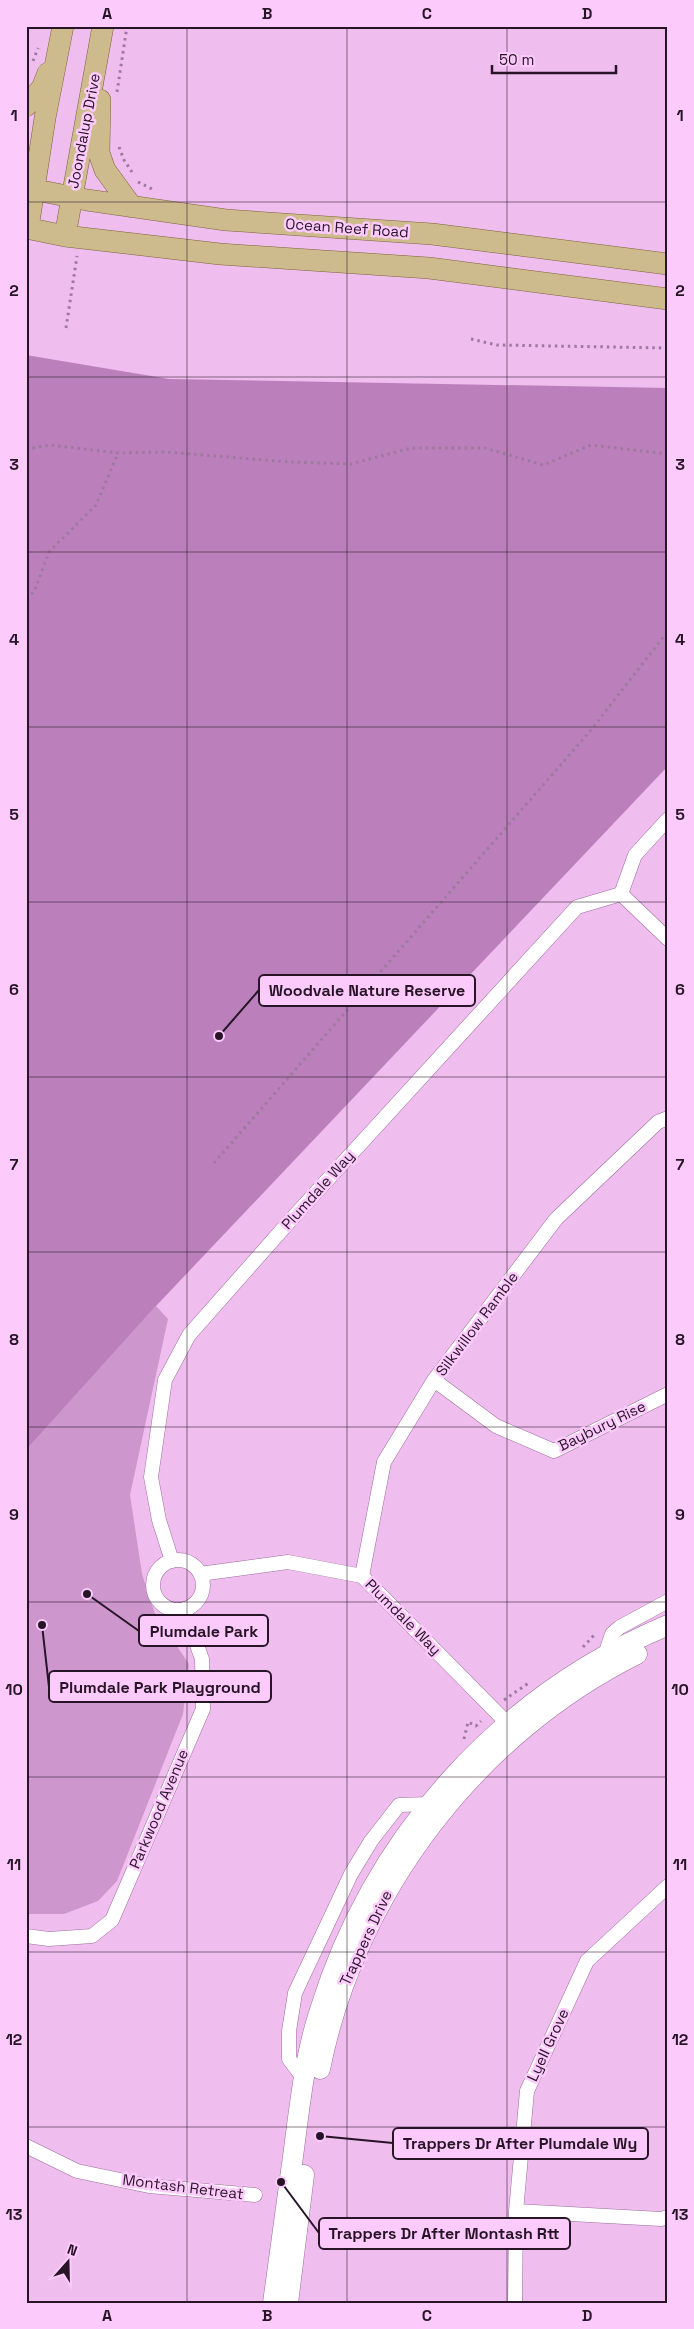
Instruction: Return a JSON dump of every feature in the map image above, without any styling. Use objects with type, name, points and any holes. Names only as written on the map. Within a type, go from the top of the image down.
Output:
[{"type":"main road","points":[[26,106],[42,88],[62,30]]},
{"type":"main road","points":[[62,30],[30,189],[27,228],[65,236],[220,254],[429,268],[668,299]]},
{"type":"main road","points":[[103,33],[99,153],[105,170],[132,207]]},
{"type":"main road","name":"Joondalup Drive","points":[[65,236],[103,33]]},
{"type":"main road","name":"Ocean Reef Road","points":[[30,189],[132,207],[226,220],[432,234],[668,264]]},
{"type":"main road","name":"Trappers Drive","points":[[288,2303],[315,2093],[334,2013],[350,1967],[374,1912],[414,1849],[512,1728],[574,1673],[605,1655],[668,1625]]},
{"type":"main road","name":"Trappers Drive","points":[[273,2303],[304,2079],[319,2011],[344,1945],[375,1882],[429,1804],[489,1739],[512,1728],[620,1662],[668,1639]]},
{"type":"street","points":[[668,819],[636,855],[621,894],[668,939]]},
{"type":"street","name":"Plumdale Way","points":[[172,1561],[159,1520],[151,1477],[165,1380],[189,1335],[288,1223],[577,907],[621,894]]},
{"type":"street","name":"Silkwillow Ramble","points":[[362,1576],[384,1462],[434,1380],[556,1219],[658,1122],[668,1118]]},
{"type":"street","name":"Baybury Rise","points":[[434,1380],[496,1426],[554,1451],[668,1394]]},
{"type":"street","points":[[172,1561],[188,1562],[200,1574],[203,1581],[201,1595],[191,1606],[184,1609],[176,1609],[161,1602],[154,1587],[158,1571],[172,1561]]},
{"type":"street","name":"Plumdale Way","points":[[200,1574],[288,1562],[362,1576],[512,1728]]},
{"type":"street","points":[[605,1655],[612,1634],[620,1627],[668,1601]]},
{"type":"street","name":"Parkwood Avenue","points":[[26,1936],[49,1939],[92,1936],[112,1920],[203,1709],[202,1659],[184,1609]]},
{"type":"street","points":[[304,2079],[289,2059],[289,2031],[295,1993],[327,1920],[371,1841],[399,1806],[429,1804]]},
{"type":"street","name":"Lyell Grove","points":[[515,2303],[516,2210],[527,2091],[587,1961],[668,1886]]},
{"type":"street","name":"Montash Retreat","points":[[26,2146],[77,2171],[149,2186],[256,2195]]},
{"type":"street","points":[[516,2210],[661,2219],[668,2217]]},
{"type":"path","points":[[116,97],[127,26]]},
{"type":"path","points":[[32,64],[40,42]]},
{"type":"path","points":[[118,145],[124,160]]},
{"type":"path","points":[[66,328],[77,255]]},
{"type":"path","points":[[471,340],[497,345],[668,348]]},
{"type":"path","points":[[26,449],[50,445],[118,453],[166,452],[290,462],[351,464],[411,448],[485,448],[543,465],[591,445],[668,454]]},
{"type":"path","points":[[26,598],[34,592],[49,552],[96,505],[118,453]]},
{"type":"path","points":[[214,1163],[591,730],[668,631]]},
{"type":"shaded area","points":[[26,355],[169,379],[668,388],[668,766],[156,1306],[26,1450]]},
{"type":"shaded area","points":[[156,1306],[168,1319],[130,1495],[142,1574],[155,1614],[189,1664],[183,1714],[117,1881],[98,1901],[64,1914],[26,1914],[26,1450]]},
{"type":"place","name":"Woodvale Nature Reserve","points":[[219,1036]]},
{"type":"place","name":"Plumdale Park","points":[[87,1594]]},
{"type":"place","name":"Plumdale Park Playground","points":[[42,1625]]},
{"type":"place","name":"Trappers Dr After Plumdale Wy","points":[[320,2136]]},
{"type":"place","name":"Trappers Dr After Montash Rtt","points":[[281,2182]]}]
